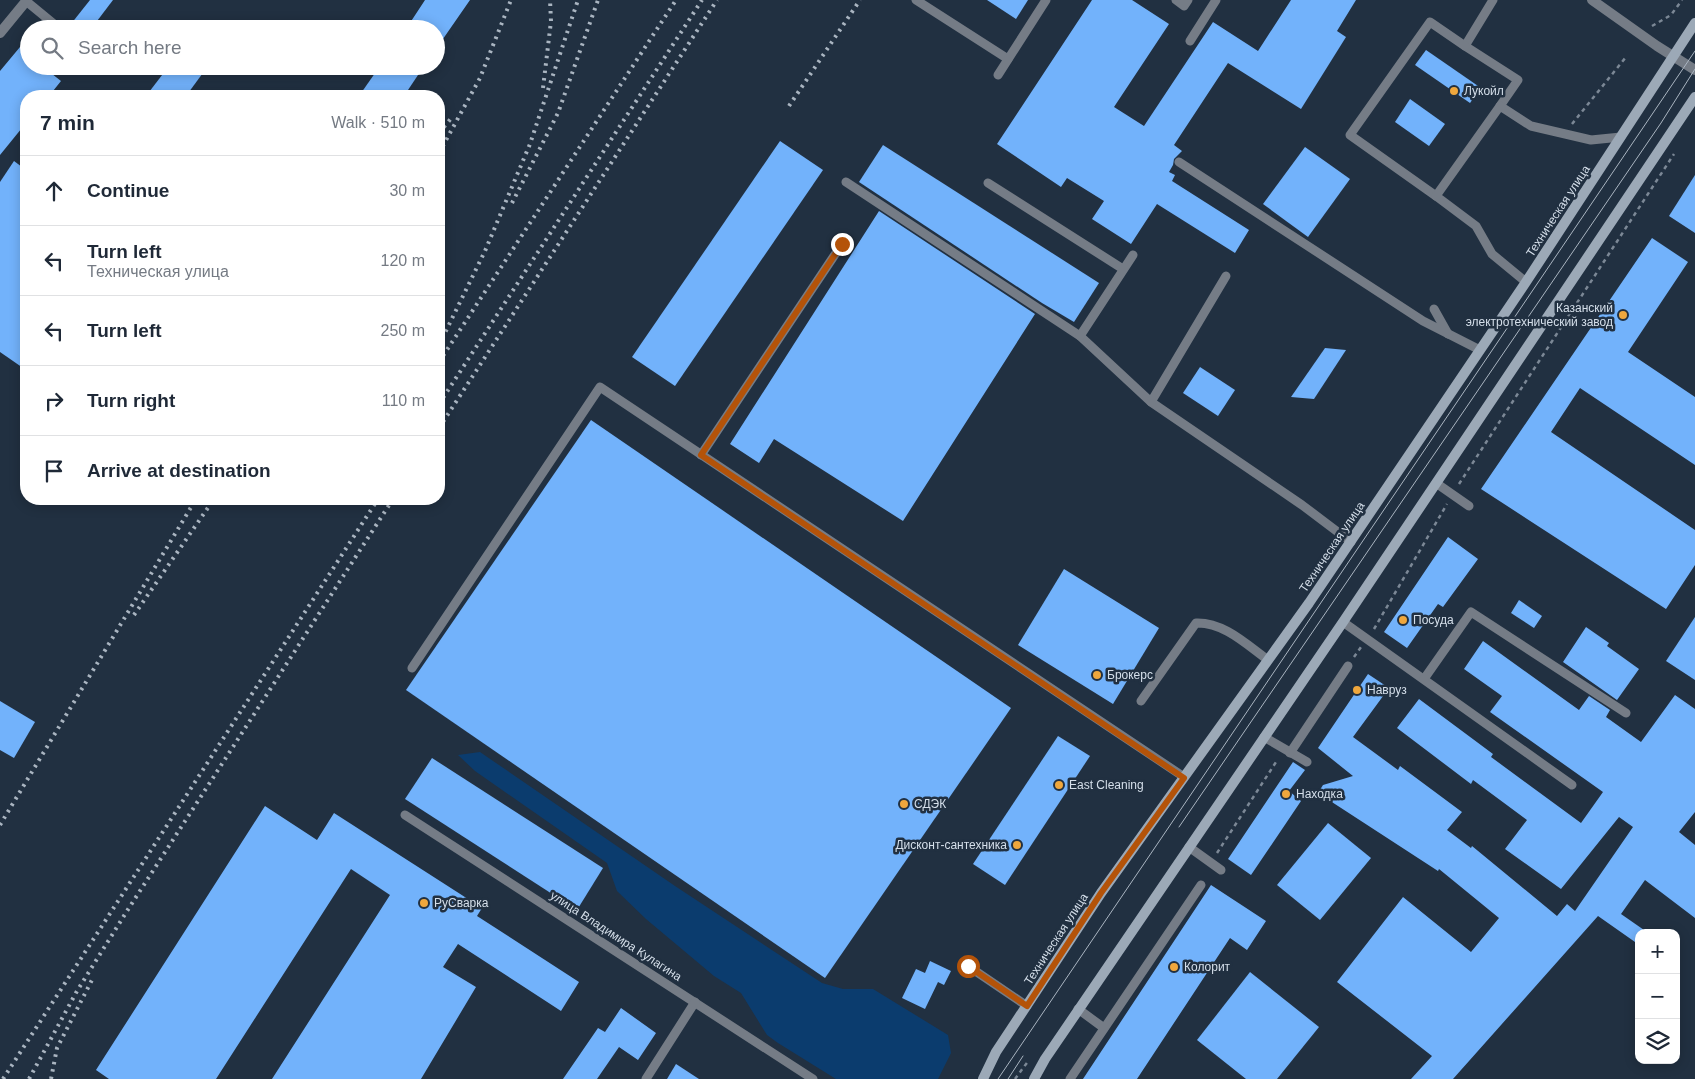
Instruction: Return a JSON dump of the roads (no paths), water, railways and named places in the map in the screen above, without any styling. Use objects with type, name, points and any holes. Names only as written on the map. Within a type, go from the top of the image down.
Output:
[{"type":"main road","name":"Техническая улица","points":[[983,1079],[996,1052],[1101,893],[1351,542],[1526,282],[1695,23]]},
{"type":"main road","points":[[1034,1079],[1078,1009],[1343,622],[1695,97]]},
{"type":"street","points":[[1592,0],[1695,70]]},
{"type":"street","points":[[0,33],[27,1]]},
{"type":"lane","points":[[916,0],[1008,59]]},
{"type":"lane","points":[[998,75],[1046,0]]},
{"type":"lane","points":[[1176,0],[1184,6],[1188,0]]},
{"type":"lane","points":[[1190,40],[1216,0]]},
{"type":"lane","points":[[1465,46],[1493,0]]},
{"type":"lane","points":[[27,1],[49,20]]},
{"type":"lane","points":[[1436,196],[1518,80],[1430,22],[1350,135],[1476,226],[1492,254],[1526,282]]},
{"type":"lane","points":[[1500,106],[1531,126],[1591,140],[1621,138]]},
{"type":"lane","points":[[1179,162],[1423,321],[1480,350]]},
{"type":"lane","points":[[846,182],[1080,336],[1151,402],[1294,500],[1351,542]]},
{"type":"lane","points":[[988,183],[1123,269]]},
{"type":"lane","points":[[701,455],[842,244]]},
{"type":"lane","points":[[1080,336],[1133,255]]},
{"type":"lane","points":[[1151,402],[1226,276]]},
{"type":"lane","points":[[1434,309],[1448,334]]},
{"type":"lane","points":[[412,668],[600,387],[1184,778]]},
{"type":"lane","points":[[1436,483],[1469,506]]},
{"type":"lane","points":[[1424,679],[1471,612],[1626,713]]},
{"type":"lane","points":[[1141,701],[1196,622],[1207,622],[1220,627],[1268,660]]},
{"type":"lane","points":[[1343,622],[1572,785]]},
{"type":"lane","points":[[1290,753],[1348,666]]},
{"type":"lane","points":[[1264,738],[1307,762]]},
{"type":"lane","name":"улица Владимира Кулагина","points":[[405,815],[813,1079]]},
{"type":"lane","points":[[1189,847],[1221,870]]},
{"type":"lane","points":[[1070,1079],[1201,885]]},
{"type":"lane","points":[[968,966],[1027,1006]]},
{"type":"lane","points":[[646,1079],[695,1002]]},
{"type":"lane","points":[[1078,1009],[1104,1028]]},
{"type":"tram line","points":[[998,1079],[1695,51]]},
{"type":"tram line","points":[[1179,827],[1661,123],[1695,69]]},
{"type":"tram line","points":[[1008,1079],[1023,1056]]},
{"type":"railway","points":[[445,142],[480,78],[511,0]]},
{"type":"railway","points":[[543,88],[551,21],[550,0]]},
{"type":"railway","points":[[445,333],[485,251],[530,144],[578,0]]},
{"type":"railway","points":[[512,203],[558,113],[598,0]]},
{"type":"railway","points":[[445,353],[676,0]]},
{"type":"railway","points":[[445,395],[702,0]]},
{"type":"railway","points":[[445,419],[717,0]]},
{"type":"railway","points":[[789,106],[860,0]]},
{"type":"railway","points":[[445,126],[453,116]]},
{"type":"railway","points":[[0,825],[192,505]]},
{"type":"railway","points":[[134,615],[210,505]]},
{"type":"railway","points":[[3,1079],[374,505]]},
{"type":"railway","points":[[29,1079],[77,991],[127,911],[389,505]]},
{"type":"railway","points":[[51,1079],[57,1048],[94,976]]},
{"type":"place","name":"Лукойл","points":[[1454,91]]},
{"type":"place","name":"Казанский электротехнический завод","points":[[1623,315]]},
{"type":"place","name":"Посуда","points":[[1403,620]]},
{"type":"place","name":"Брокерс","points":[[1097,675]]},
{"type":"place","name":"Навруз","points":[[1357,690]]},
{"type":"place","name":"East Cleaning","points":[[1059,785]]},
{"type":"place","name":"Находка","points":[[1286,794]]},
{"type":"place","name":"СДЭК","points":[[904,804]]},
{"type":"place","name":"Дисконт-сантехника","points":[[1017,845]]},
{"type":"place","name":"РуСварка","points":[[424,903]]},
{"type":"place","name":"Колорит","points":[[1174,967]]}]
